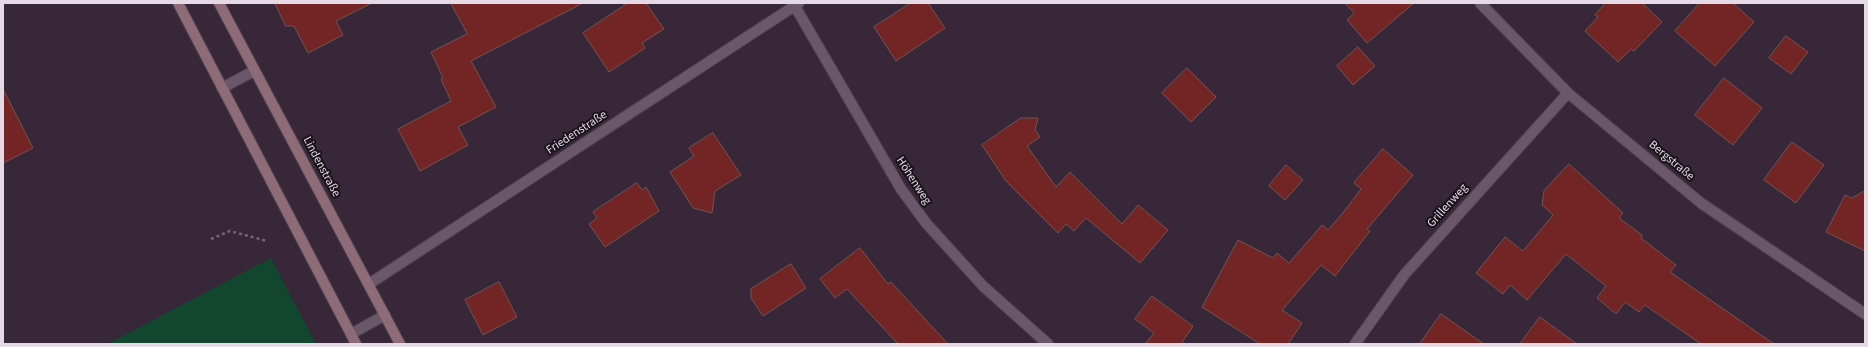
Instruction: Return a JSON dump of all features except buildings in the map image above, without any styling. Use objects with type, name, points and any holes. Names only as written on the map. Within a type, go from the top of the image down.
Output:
[{"type":"street","points":[[178,3],[356,344]]},
{"type":"street","name":"Lindenstraße","points":[[219,3],[400,344]]},
{"type":"street","name":"Bergstraße","points":[[1480,3],[1568,93],[1701,203],[1865,314]]},
{"type":"street","name":"Friedenstraße","points":[[369,284],[795,4]]},
{"type":"street","name":"Höhenweg","points":[[795,4],[901,189],[926,223],[983,286],[1048,344]]},
{"type":"street","points":[[222,88],[254,71]]},
{"type":"street","name":"Grillenweg","points":[[1355,344],[1404,275],[1568,93]]},
{"type":"street","points":[[351,334],[385,315]]},
{"type":"path","points":[[211,239],[230,231],[267,241]]},
{"type":"green space","points":[[271,258],[316,344],[107,344]]}]
